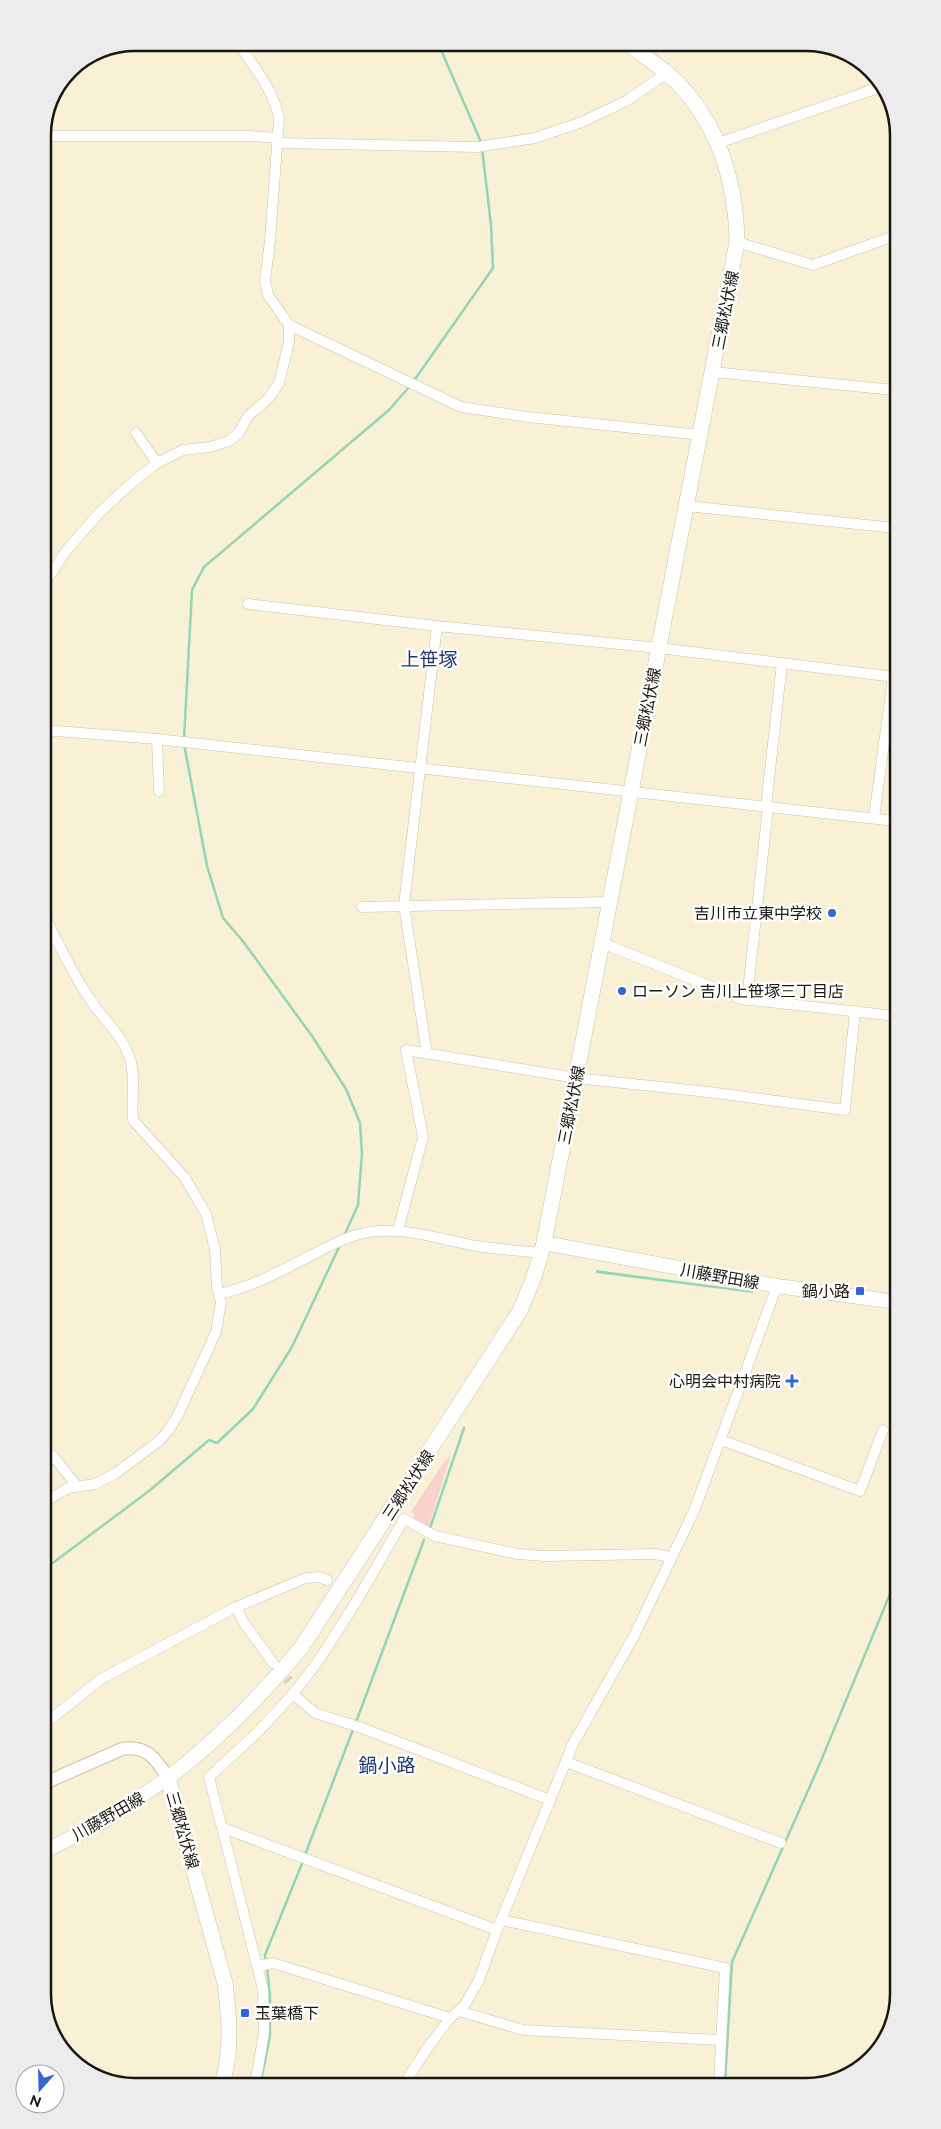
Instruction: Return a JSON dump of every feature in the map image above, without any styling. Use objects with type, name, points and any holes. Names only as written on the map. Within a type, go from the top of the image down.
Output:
[{"type":"main road","name":"三郷松伏線","points":[[222,2078],[228,2048],[229,2015],[225,1983],[168,1778],[240,1716],[272,1683],[301,1648],[520,1311],[542,1248],[737,242],[736,205],[732,185],[718,143],[690,98],[667,73],[638,51]]},
{"type":"main road","name":"川藤野田線","points":[[542,1248],[777,1286],[890,1301]]},
{"type":"main road","name":"川藤野田線","points":[[51,1848],[82,1833],[134,1802],[168,1778]]},
{"type":"street","points":[[243,51],[274,102],[279,118],[265,287],[268,295],[289,325],[461,407],[528,417],[700,435]]},
{"type":"street","points":[[51,136],[250,136],[278,140],[477,147],[535,138],[582,122],[626,102],[667,73]]},
{"type":"street","points":[[718,143],[876,89]]},
{"type":"street","points":[[737,242],[813,266],[890,237]]},
{"type":"street","points":[[51,574],[66,551],[100,512],[157,462],[183,450],[221,445],[239,433],[248,416],[268,399],[279,383],[289,342],[289,325]]},
{"type":"street","points":[[713,372],[890,390]]},
{"type":"street","points":[[138,436],[157,462]]},
{"type":"street","points":[[687,506],[890,527]]},
{"type":"street","points":[[248,604],[437,626],[659,648],[890,676]]},
{"type":"street","points":[[427,1054],[404,905],[437,626]]},
{"type":"street","points":[[748,1000],[782,663]]},
{"type":"street","points":[[874,818],[890,705]]},
{"type":"street","points":[[51,731],[157,739],[890,820]]},
{"type":"street","points":[[157,739],[159,791]]},
{"type":"street","points":[[362,907],[609,902]]},
{"type":"street","points":[[51,931],[59,950],[78,981],[121,1039],[129,1056],[132,1070],[133,1120],[185,1178],[206,1214],[214,1249],[220,1294],[216,1332],[178,1415],[168,1431],[137,1460],[116,1473],[95,1484],[68,1488],[51,1498]]},
{"type":"street","points":[[602,942],[748,1000],[890,1015]]},
{"type":"street","points":[[398,1230],[423,1137],[406,1050],[576,1078],[708,1092],[845,1110],[855,1011]]},
{"type":"street","points":[[220,1294],[242,1289],[258,1282],[338,1242],[358,1234],[378,1230],[398,1230],[479,1246],[542,1248]]},
{"type":"street","points":[[408,2078],[450,2018],[464,2006],[478,1982],[497,1930],[573,1744],[646,1611],[670,1557],[694,1511],[777,1286]]},
{"type":"street","points":[[721,1440],[860,1491],[883,1430]]},
{"type":"street","points":[[51,1457],[53,1456],[77,1486]]},
{"type":"street","points":[[256,2078],[264,2033],[263,1989],[210,1777],[258,1732],[294,1692],[319,1660],[404,1520],[435,1536],[518,1554],[544,1556],[655,1554],[670,1557]]},
{"type":"street","points":[[51,1719],[101,1679],[236,1608],[306,1578],[320,1577],[327,1580]]},
{"type":"street","points":[[236,1608],[244,1623],[273,1662]]},
{"type":"street","points":[[289,1681],[294,1692],[315,1713],[550,1800]]},
{"type":"street","points":[[51,1780],[122,1749],[134,1747],[149,1754],[161,1766],[168,1778]]},
{"type":"street","points":[[566,1762],[781,1843]]},
{"type":"street","points":[[223,1828],[497,1930]]},
{"type":"street","points":[[502,1920],[725,1968],[719,2078]]},
{"type":"street","points":[[258,1966],[273,1963],[450,2018]]},
{"type":"street","points":[[459,2011],[523,2030],[722,2040]]},
{"type":"shaded area","points":[[596,1270],[753,1291],[753,1293],[596,1273]]},
{"type":"shaded area","points":[[451,1455],[428,1528],[413,1519],[415,1515],[411,1512],[443,1463]]},
{"type":"waterway","points":[[441,51],[481,142]]},
{"type":"waterway","points":[[413,382],[493,268],[491,225],[482,148]]},
{"type":"waterway","points":[[184,739],[192,590],[204,567],[389,410],[410,386]]},
{"type":"waterway","points":[[184,744],[207,866],[223,918],[242,940],[312,1036],[346,1089],[360,1123],[362,1154],[358,1205],[344,1236]]},
{"type":"waterway","points":[[51,1564],[149,1491],[209,1440],[217,1443],[253,1409],[292,1347],[340,1245]]},
{"type":"waterway","points":[[430,1528],[464,1428]]},
{"type":"waterway","points":[[356,1722],[424,1540]]},
{"type":"waterway","points":[[725,2078],[732,1962],[818,1768],[890,1594]]},
{"type":"waterway","points":[[305,1855],[354,1727]]},
{"type":"waterway","points":[[266,1963],[265,1955],[303,1861]]},
{"type":"waterway","points":[[261,2078],[270,2036],[270,1995],[267,1968]]},
{"type":"tunnel","points":[[277,1667],[289,1681]]},
{"type":"place","name":"吉川市立東中学校","points":[[832,913]]},
{"type":"place","name":"ローソン 吉川上笹塚三丁目店","points":[[622,991]]},
{"type":"place","name":"鍋小路","points":[[860,1291]]},
{"type":"place","name":"心明会中村病院","points":[[792,1381]]},
{"type":"place","name":"玉葉橋下","points":[[245,2013]]},
{"type":"district","name":"上笹塚","points":[[429,659]]},
{"type":"district","name":"鍋小路","points":[[387,1765]]}]
